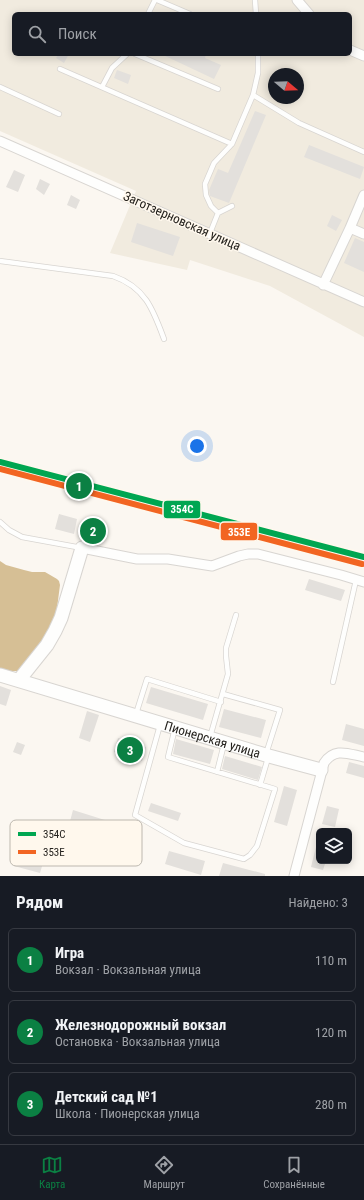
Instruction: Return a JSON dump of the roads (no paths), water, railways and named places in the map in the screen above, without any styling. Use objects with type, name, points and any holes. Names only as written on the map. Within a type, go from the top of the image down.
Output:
[{"type":"street","points":[[297,0],[307,12]]},
{"type":"street","points":[[352,51],[364,56]]},
{"type":"street","name":"Заготзерновская улица","points":[[0,141],[364,302]]},
{"type":"street","points":[[323,284],[364,195]]},
{"type":"street","points":[[350,228],[364,234]]},
{"type":"street","points":[[19,680],[43,651],[55,631],[61,618],[82,548],[137,559],[168,559],[212,566],[239,556],[258,554],[360,581]]},
{"type":"street","name":"Пионерская улица","points":[[0,675],[267,756],[321,770]]},
{"type":"street","points":[[294,876],[324,763],[328,757],[336,753],[345,753],[364,757]]},
{"type":"lane","points":[[149,12],[156,0],[185,12]]},
{"type":"lane","points":[[255,0],[256,12]]},
{"type":"lane","points":[[102,87],[112,68],[125,56]]},
{"type":"lane","points":[[139,56],[218,89]]},
{"type":"lane","points":[[218,213],[211,206],[206,195],[205,184],[214,163],[232,144],[254,95],[258,73],[258,56]]},
{"type":"lane","points":[[60,69],[232,144]]},
{"type":"lane","points":[[0,87],[59,114]]},
{"type":"lane","points":[[254,95],[299,123],[364,152]]},
{"type":"lane","points":[[210,233],[218,213],[232,206]]},
{"type":"lane","points":[[0,261],[113,276],[124,280],[137,288],[151,306],[164,340]]},
{"type":"lane","points":[[0,522],[9,530],[22,537],[82,548],[88,528]]},
{"type":"lane","points":[[333,682],[360,581]]},
{"type":"lane","points":[[210,738],[228,674],[226,648],[236,615]]},
{"type":"lane","points":[[136,716],[147,679],[220,702]]},
{"type":"lane","points":[[223,694],[280,710],[260,785]]},
{"type":"lane","points":[[160,723],[134,815],[184,843],[244,859],[250,855],[257,846],[275,789],[168,757],[175,728]]},
{"type":"lane","points":[[217,772],[225,743]]},
{"type":"place","name":"Игра","points":[[79,486]]},
{"type":"place","name":"Железнодорожный вокзал","points":[[93,531]]},
{"type":"place","name":"Детский сад №1","points":[[130,750]]}]
